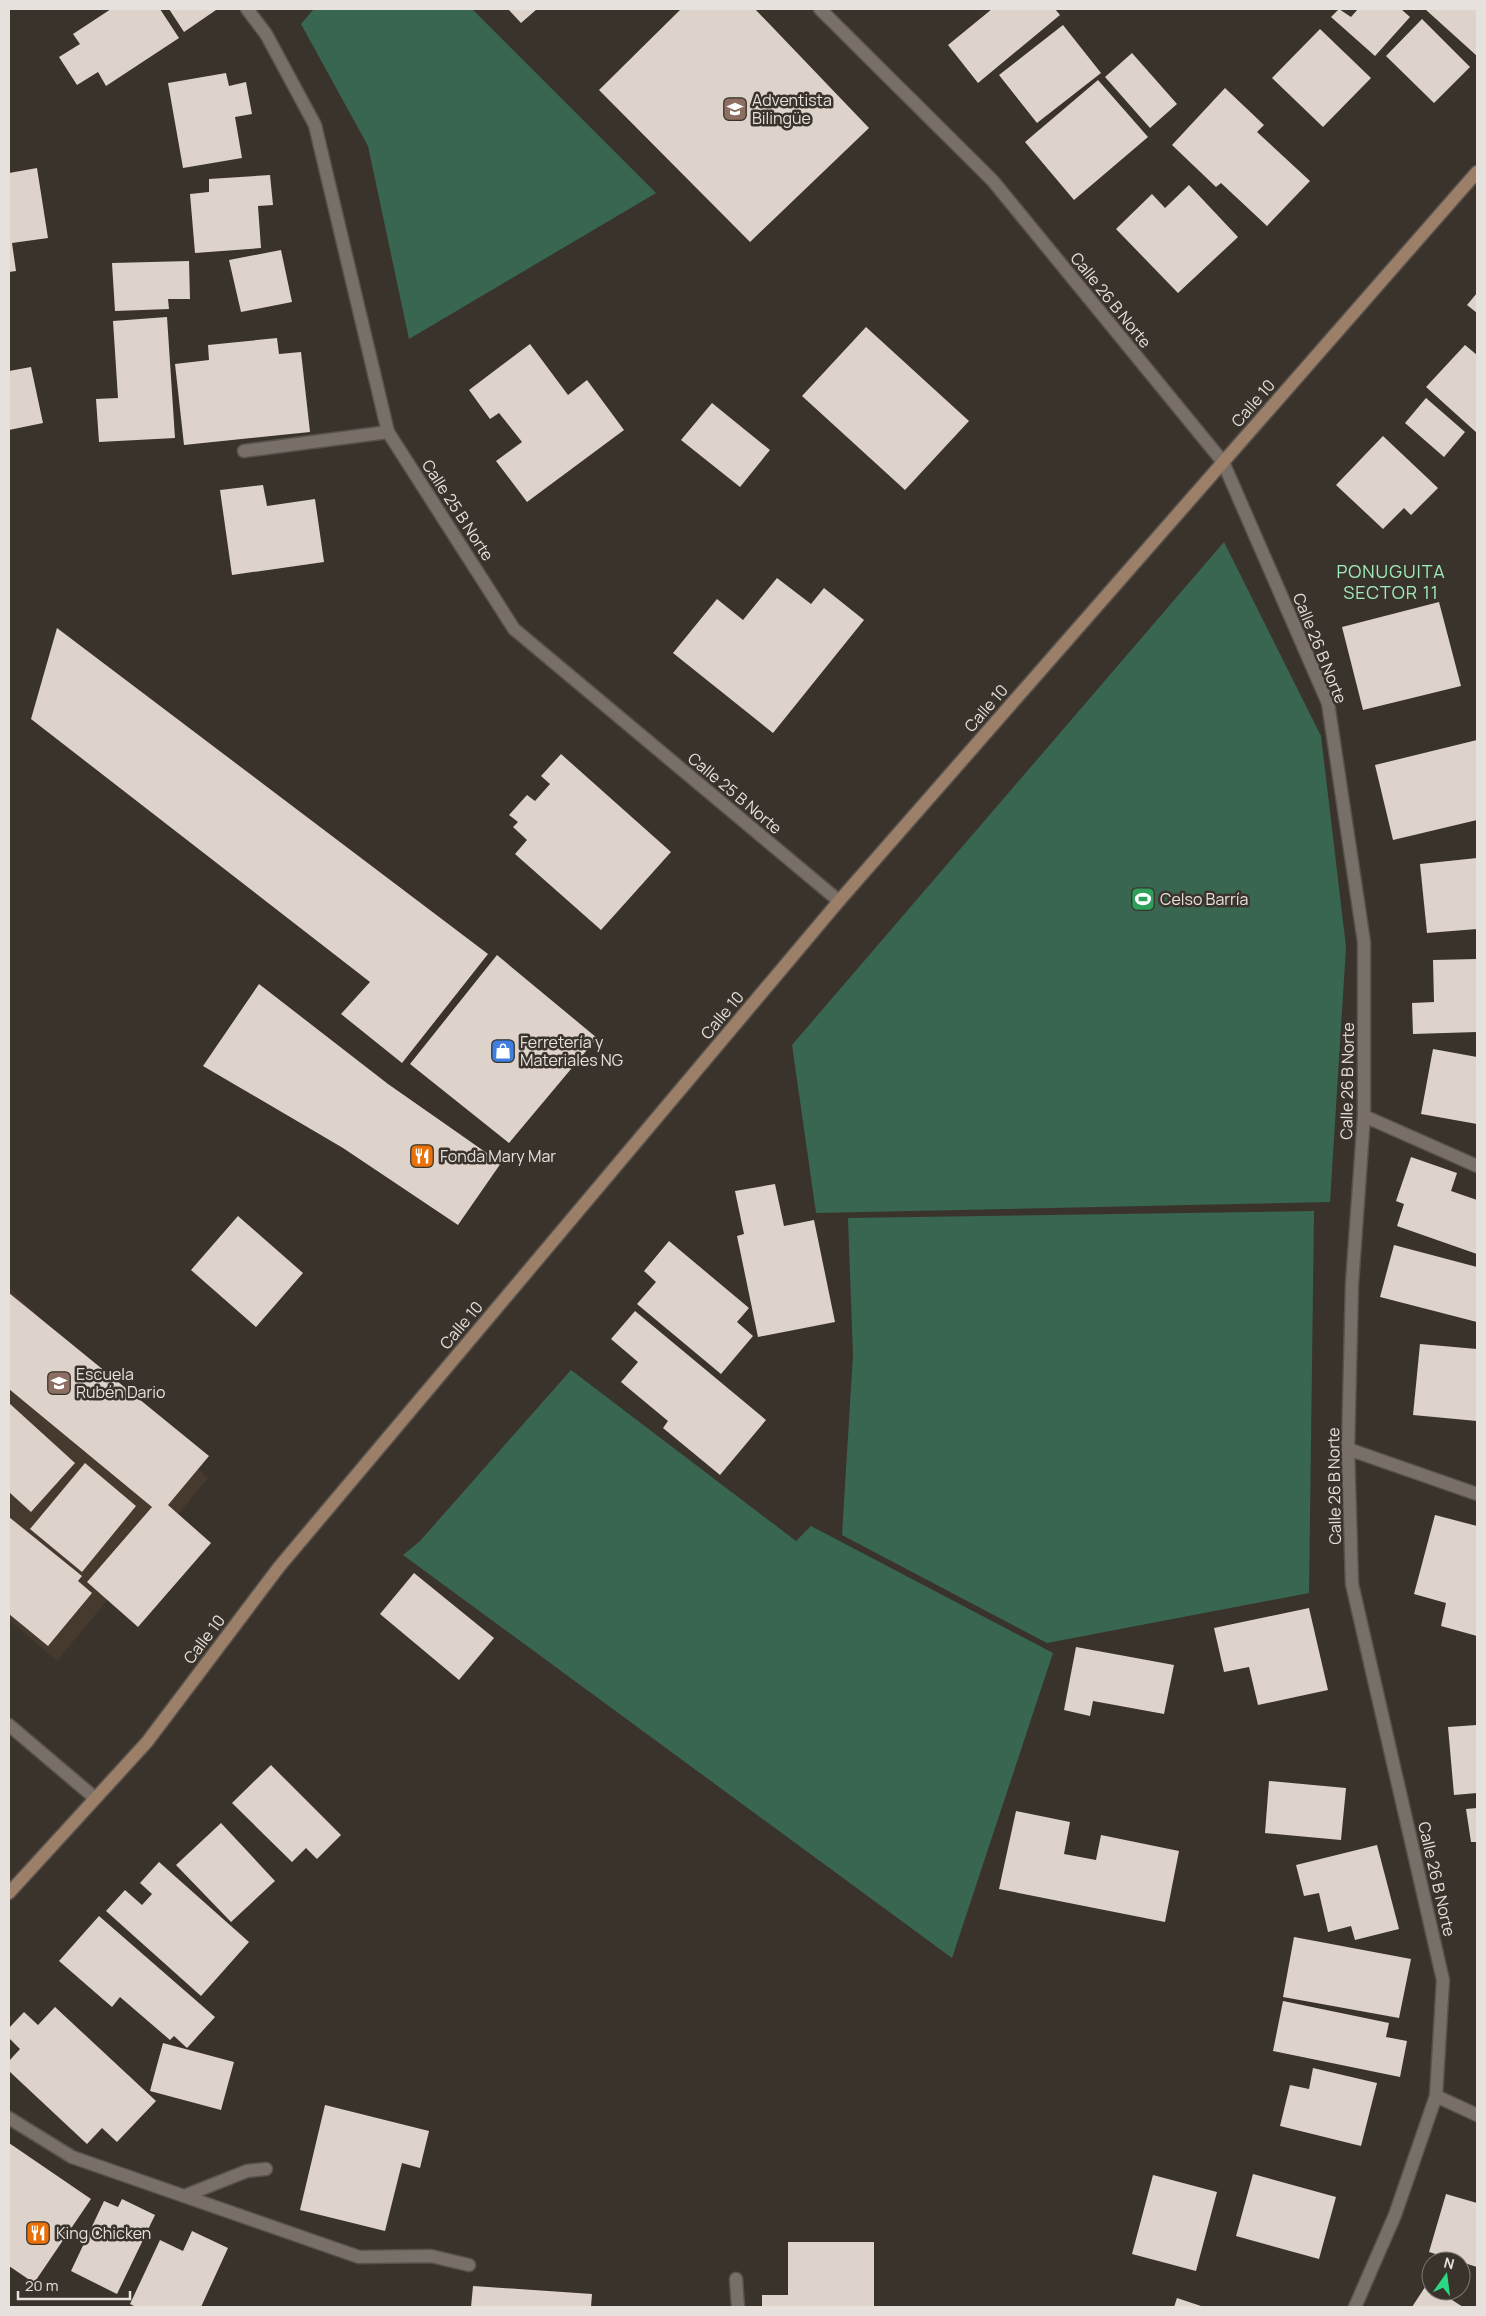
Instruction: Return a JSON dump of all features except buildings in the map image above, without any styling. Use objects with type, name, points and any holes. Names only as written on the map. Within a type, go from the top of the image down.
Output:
[{"type":"main road","name":"Calle 10","points":[[9,1892],[147,1742],[279,1567],[839,901],[1477,172]]},
{"type":"street","name":"Calle 25 B Norte","points":[[247,9],[266,34],[315,125],[388,432],[514,629],[839,901]]},
{"type":"street","name":"Calle 26 B Norte","points":[[820,9],[993,181],[1223,462],[1328,703],[1364,942],[1364,1116],[1352,1284],[1348,1449],[1352,1584],[1443,1980],[1436,2096],[1395,2215],[1355,2307]]},
{"type":"street","points":[[244,451],[388,432]]},
{"type":"street","points":[[1364,1116],[1477,1166]]},
{"type":"street","points":[[1348,1449],[1477,1494]]},
{"type":"street","points":[[9,1725],[95,1798]]},
{"type":"street","points":[[1436,2096],[1477,2115]]},
{"type":"street","points":[[9,2118],[72,2157],[359,2257],[431,2256],[469,2265]]},
{"type":"street","points":[[184,2196],[247,2171],[266,2169]]},
{"type":"street","points":[[736,2279],[738,2307]]},
{"type":"shaded area","name":"Escuela Rubén Dario","points":[[9,1288],[208,1478],[57,1661],[9,1620]]},
{"type":"green space","points":[[314,9],[472,9],[656,193],[409,339],[368,146],[301,24]]},
{"type":"green space","points":[[1224,542],[1321,736],[1346,947],[1330,1202],[816,1213],[792,1045]]},
{"type":"green space","points":[[1314,1211],[1309,1593],[1047,1643],[842,1535],[853,1355],[848,1218]]},
{"type":"green space","points":[[571,1370],[796,1541],[811,1526],[1053,1653],[952,1958],[403,1555],[420,1541]]},
{"type":"place","name":"Adventista Bilingüe","points":[[735,109]]},
{"type":"place","name":"Celso Barría","points":[[1143,899]]},
{"type":"place","name":"Ferretería y Materiales NG","points":[[503,1051]]},
{"type":"place","name":"Fonda Mary Mar","points":[[422,1156]]},
{"type":"place","name":"Escuela Rubén Dario","points":[[59,1383]]},
{"type":"place","name":"King Chicken","points":[[38,2233]]},
{"type":"district","name":"PONUGUITA SECTOR 11","points":[[1391,581]]}]
